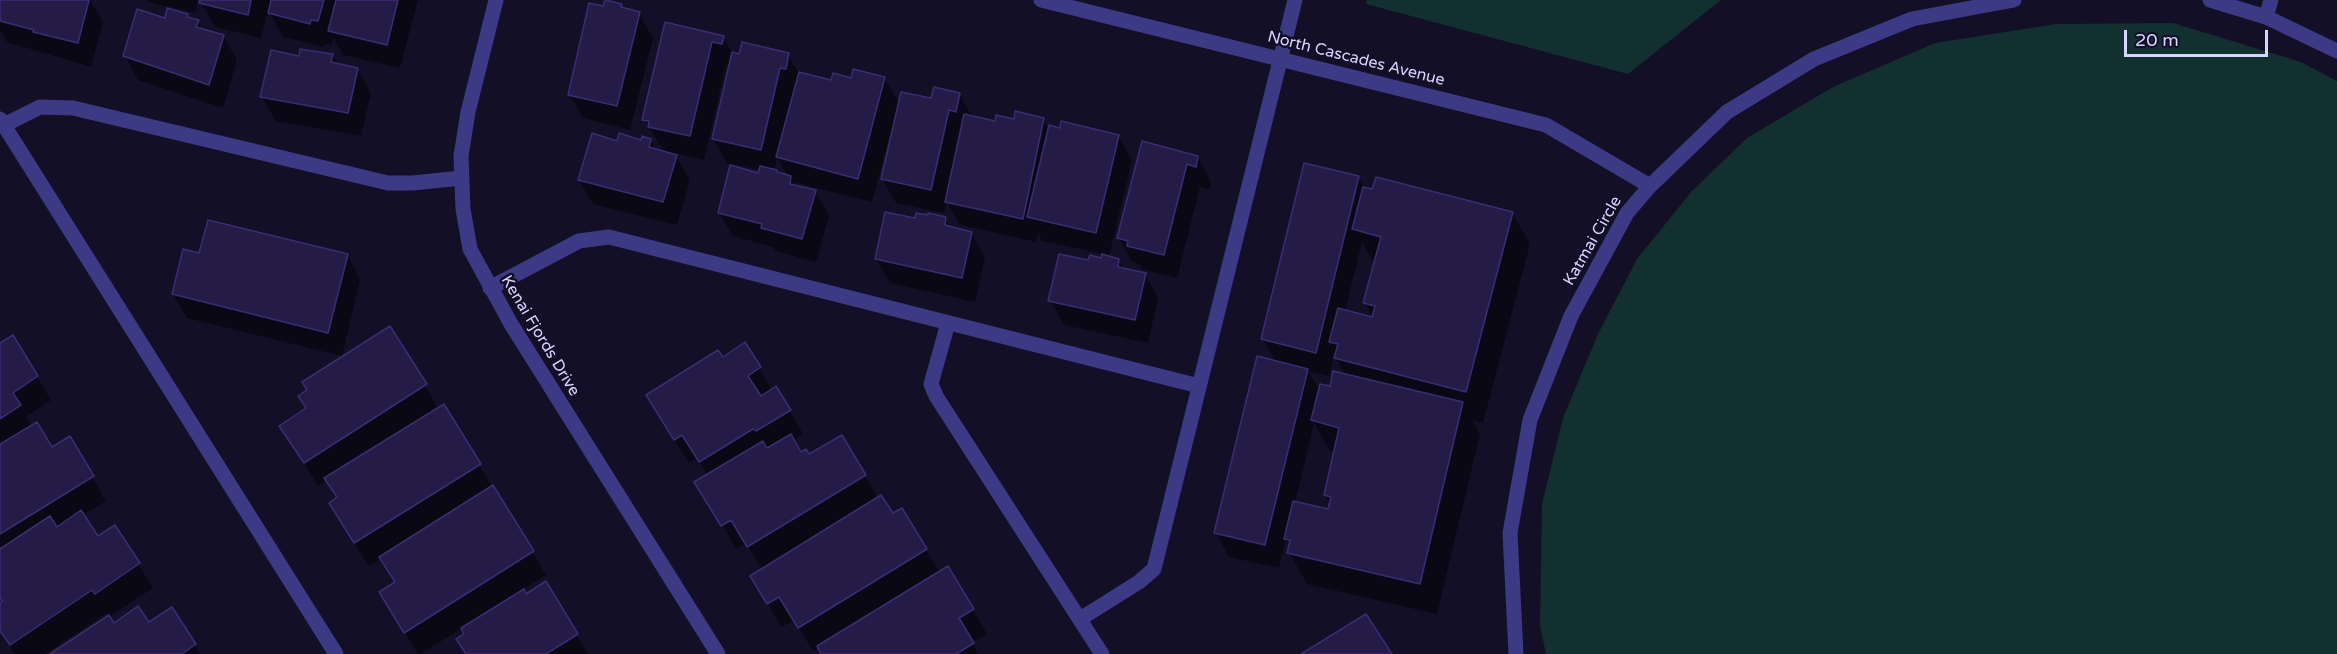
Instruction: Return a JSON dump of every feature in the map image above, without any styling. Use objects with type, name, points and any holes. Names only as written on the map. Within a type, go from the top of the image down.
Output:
[{"type":"street","name":"Kenai Fjords Drive","points":[[496,0],[468,112],[461,156],[463,209],[470,249],[511,324],[718,654]]},
{"type":"street","name":"North Cascades Avenue","points":[[1041,0],[1546,125],[1650,186]]},
{"type":"street","points":[[1080,619],[1138,582],[1154,569],[1295,0]]},
{"type":"street","name":"Katmai Circle","points":[[1516,654],[1510,533],[1530,420],[1571,316],[1627,213],[1650,186],[1727,112],[1814,59],[1912,19],[2014,0]]},
{"type":"street","points":[[2210,0],[2266,17],[2337,51]]},
{"type":"street","points":[[2266,17],[2271,0]]},
{"type":"street","points":[[336,654],[2,122],[39,107],[74,108],[388,183],[461,178]]},
{"type":"street","points":[[490,288],[579,241],[609,237],[1199,387]]},
{"type":"street","points":[[948,323],[931,384],[936,396],[1102,654]]},
{"type":"green space","points":[[1367,0],[1721,0],[1628,74],[1366,4]]},
{"type":"green space","points":[[2173,23],[2301,62],[2337,81],[2337,654],[1546,654],[1540,626],[1542,504],[1563,418],[1598,334],[1637,259],[1692,191],[1747,138],[1833,87],[1935,43],[2056,24]]},
{"type":"building","points":[[0,0],[89,0],[78,43],[0,21]]},
{"type":"building","points":[[200,0],[251,0],[248,15],[199,3]]},
{"type":"building","points":[[271,0],[324,0],[318,21],[311,20],[310,24],[268,13]]},
{"type":"building","points":[[336,0],[398,0],[387,45],[328,31]]},
{"type":"building","points":[[605,0],[640,12],[617,106],[568,95],[589,3],[603,6]]},
{"type":"building","points":[[167,8],[199,20],[196,27],[224,35],[209,85],[123,56],[137,9],[165,18]]},
{"type":"building","points":[[665,22],[724,36],[722,44],[712,42],[690,136],[648,127],[649,121],[642,120]]},
{"type":"building","points":[[742,42],[789,53],[786,69],[780,68],[761,150],[712,139],[732,52],[739,54]]},
{"type":"building","points":[[300,49],[333,54],[331,62],[358,68],[348,113],[260,97],[271,50],[299,56]]},
{"type":"building","points":[[853,69],[885,77],[858,179],[776,157],[799,72],[831,80],[833,73],[851,78]]},
{"type":"building","points":[[934,87],[960,93],[956,112],[949,110],[931,190],[881,179],[901,92],[931,98]]},
{"type":"building","points":[[1015,111],[1044,118],[1023,219],[945,202],[964,114],[995,121],[996,115],[1014,119]]},
{"type":"building","points":[[1061,121],[1119,135],[1096,233],[1027,217],[1049,125],[1060,128]]},
{"type":"building","points":[[592,133],[617,141],[619,133],[641,140],[642,136],[651,139],[649,147],[677,155],[663,202],[578,180]]},
{"type":"building","points":[[1142,141],[1198,156],[1196,167],[1187,164],[1164,255],[1127,246],[1128,241],[1117,238]]},
{"type":"building","points":[[1304,163],[1359,176],[1316,353],[1261,339]]},
{"type":"building","points":[[730,165],[758,173],[760,166],[777,170],[777,172],[791,176],[790,184],[816,190],[802,239],[761,228],[762,224],[718,213]]},
{"type":"building","points":[[1376,177],[1513,212],[1466,392],[1334,358],[1338,344],[1329,342],[1338,308],[1372,317],[1375,306],[1363,303],[1381,237],[1352,229],[1363,187],[1372,189]]},
{"type":"building","points":[[885,212],[915,218],[916,213],[946,217],[945,225],[972,232],[962,278],[875,259]]},
{"type":"building","points":[[208,220],[348,254],[328,333],[172,294],[183,249],[199,253]]},
{"type":"building","points":[[1059,254],[1088,260],[1090,255],[1101,258],[1102,254],[1119,259],[1118,267],[1146,273],[1135,320],[1048,301]]},
{"type":"building","points":[[390,326],[427,384],[304,463],[279,426],[306,408],[298,396],[307,390],[302,382]]},
{"type":"building","points":[[13,335],[38,376],[13,393],[21,405],[0,419],[0,343]]},
{"type":"building","points":[[745,342],[761,367],[748,376],[761,396],[776,386],[791,410],[756,431],[753,429],[699,462],[682,435],[674,440],[646,395],[718,350],[723,357]]},
{"type":"building","points":[[1257,356],[1308,369],[1265,545],[1214,533]]},
{"type":"building","points":[[1333,371],[1463,402],[1420,584],[1287,553],[1290,540],[1284,539],[1293,501],[1328,509],[1331,497],[1324,495],[1339,428],[1311,420],[1320,384],[1330,386]]},
{"type":"building","points":[[444,404],[481,464],[354,543],[329,503],[337,497],[324,478]]},
{"type":"building","points":[[37,422],[52,447],[70,436],[94,476],[0,534],[0,444]]},
{"type":"building","points":[[791,434],[801,452],[806,449],[809,454],[842,435],[866,475],[747,547],[731,520],[721,526],[694,482],[763,441],[767,448]]},
{"type":"building","points":[[493,485],[534,551],[404,633],[379,592],[395,582],[379,557]]},
{"type":"building","points":[[881,495],[893,513],[902,508],[927,549],[798,628],[779,597],[767,604],[750,576]]},
{"type":"building","points":[[81,510],[98,536],[115,525],[140,563],[95,594],[92,590],[10,645],[0,631],[0,603],[2,601],[0,597],[0,549],[50,516],[57,527]]},
{"type":"building","points":[[948,566],[974,609],[959,618],[974,643],[956,654],[821,654],[817,646]]},
{"type":"building","points":[[546,581],[578,634],[546,654],[466,654],[456,639],[464,634],[461,628],[524,589],[526,594]]},
{"type":"building","points":[[138,606],[149,622],[172,607],[196,644],[182,654],[50,654],[109,615],[114,623]]},
{"type":"building","points":[[1366,614],[1392,654],[1301,654]]}]
